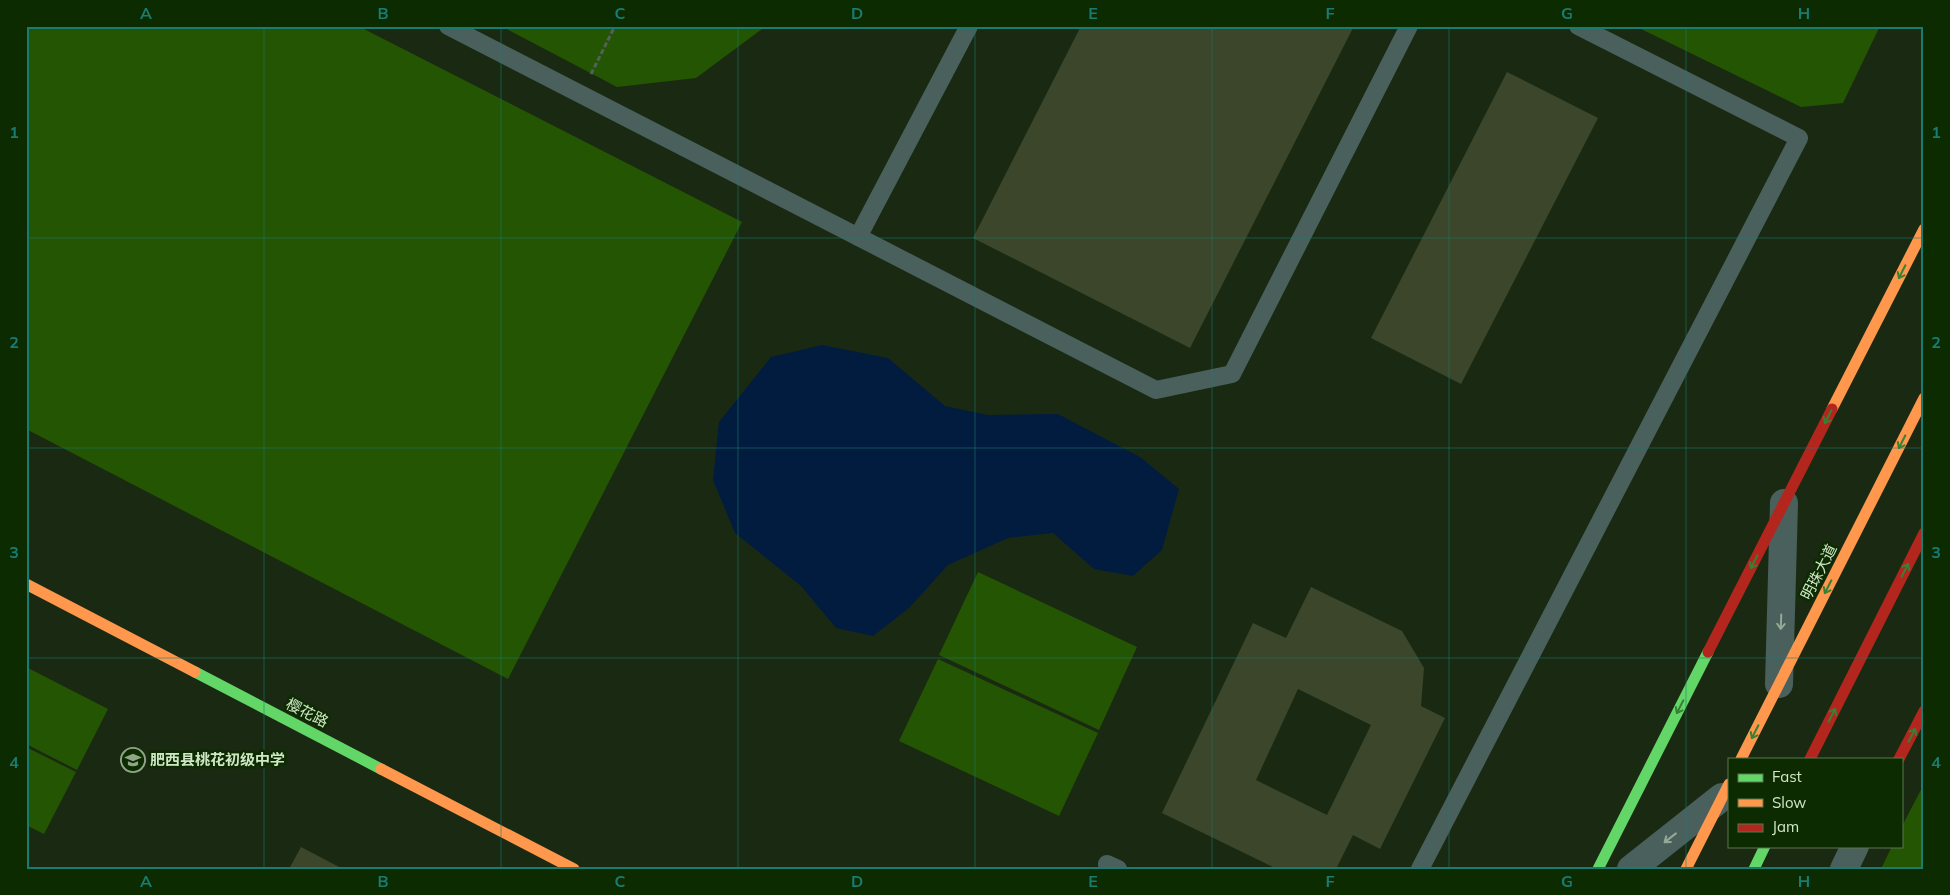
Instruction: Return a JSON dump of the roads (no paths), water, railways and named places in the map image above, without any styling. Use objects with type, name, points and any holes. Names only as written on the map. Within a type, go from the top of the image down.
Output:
[{"type":"street","points":[[1598,869],[1924,229]]},
{"type":"street","name":"明珠大道","points":[[1742,758],[1924,398]]},
{"type":"street","points":[[1779,684],[1784,503]]},
{"type":"street","points":[[1811,758],[1924,533]]},
{"type":"street","name":"樱花路","points":[[26,584],[574,869]]},
{"type":"street","points":[[1900,758],[1924,711]]},
{"type":"street","points":[[1631,869],[1725,791]]},
{"type":"street","points":[[1686,869],[1725,791]]},
{"type":"street","points":[[1754,869],[1764,848]]},
{"type":"street","points":[[1844,869],[1854,848]]},
{"type":"lane","points":[[448,26],[1156,390],[1232,374],[1409,26]]},
{"type":"lane","points":[[858,237],[969,26]]},
{"type":"lane","points":[[1420,869],[1800,138],[1578,26]]},
{"type":"water","points":[[822,345],[888,358],[945,406],[988,415],[1058,414],[1140,457],[1179,489],[1162,550],[1133,576],[1094,569],[1053,533],[1008,538],[948,565],[909,608],[873,636],[836,628],[801,586],[735,533],[713,480],[719,422],[771,357]]},
{"type":"place","name":"肥西县桃花初级中学","points":[[133,760]]}]
